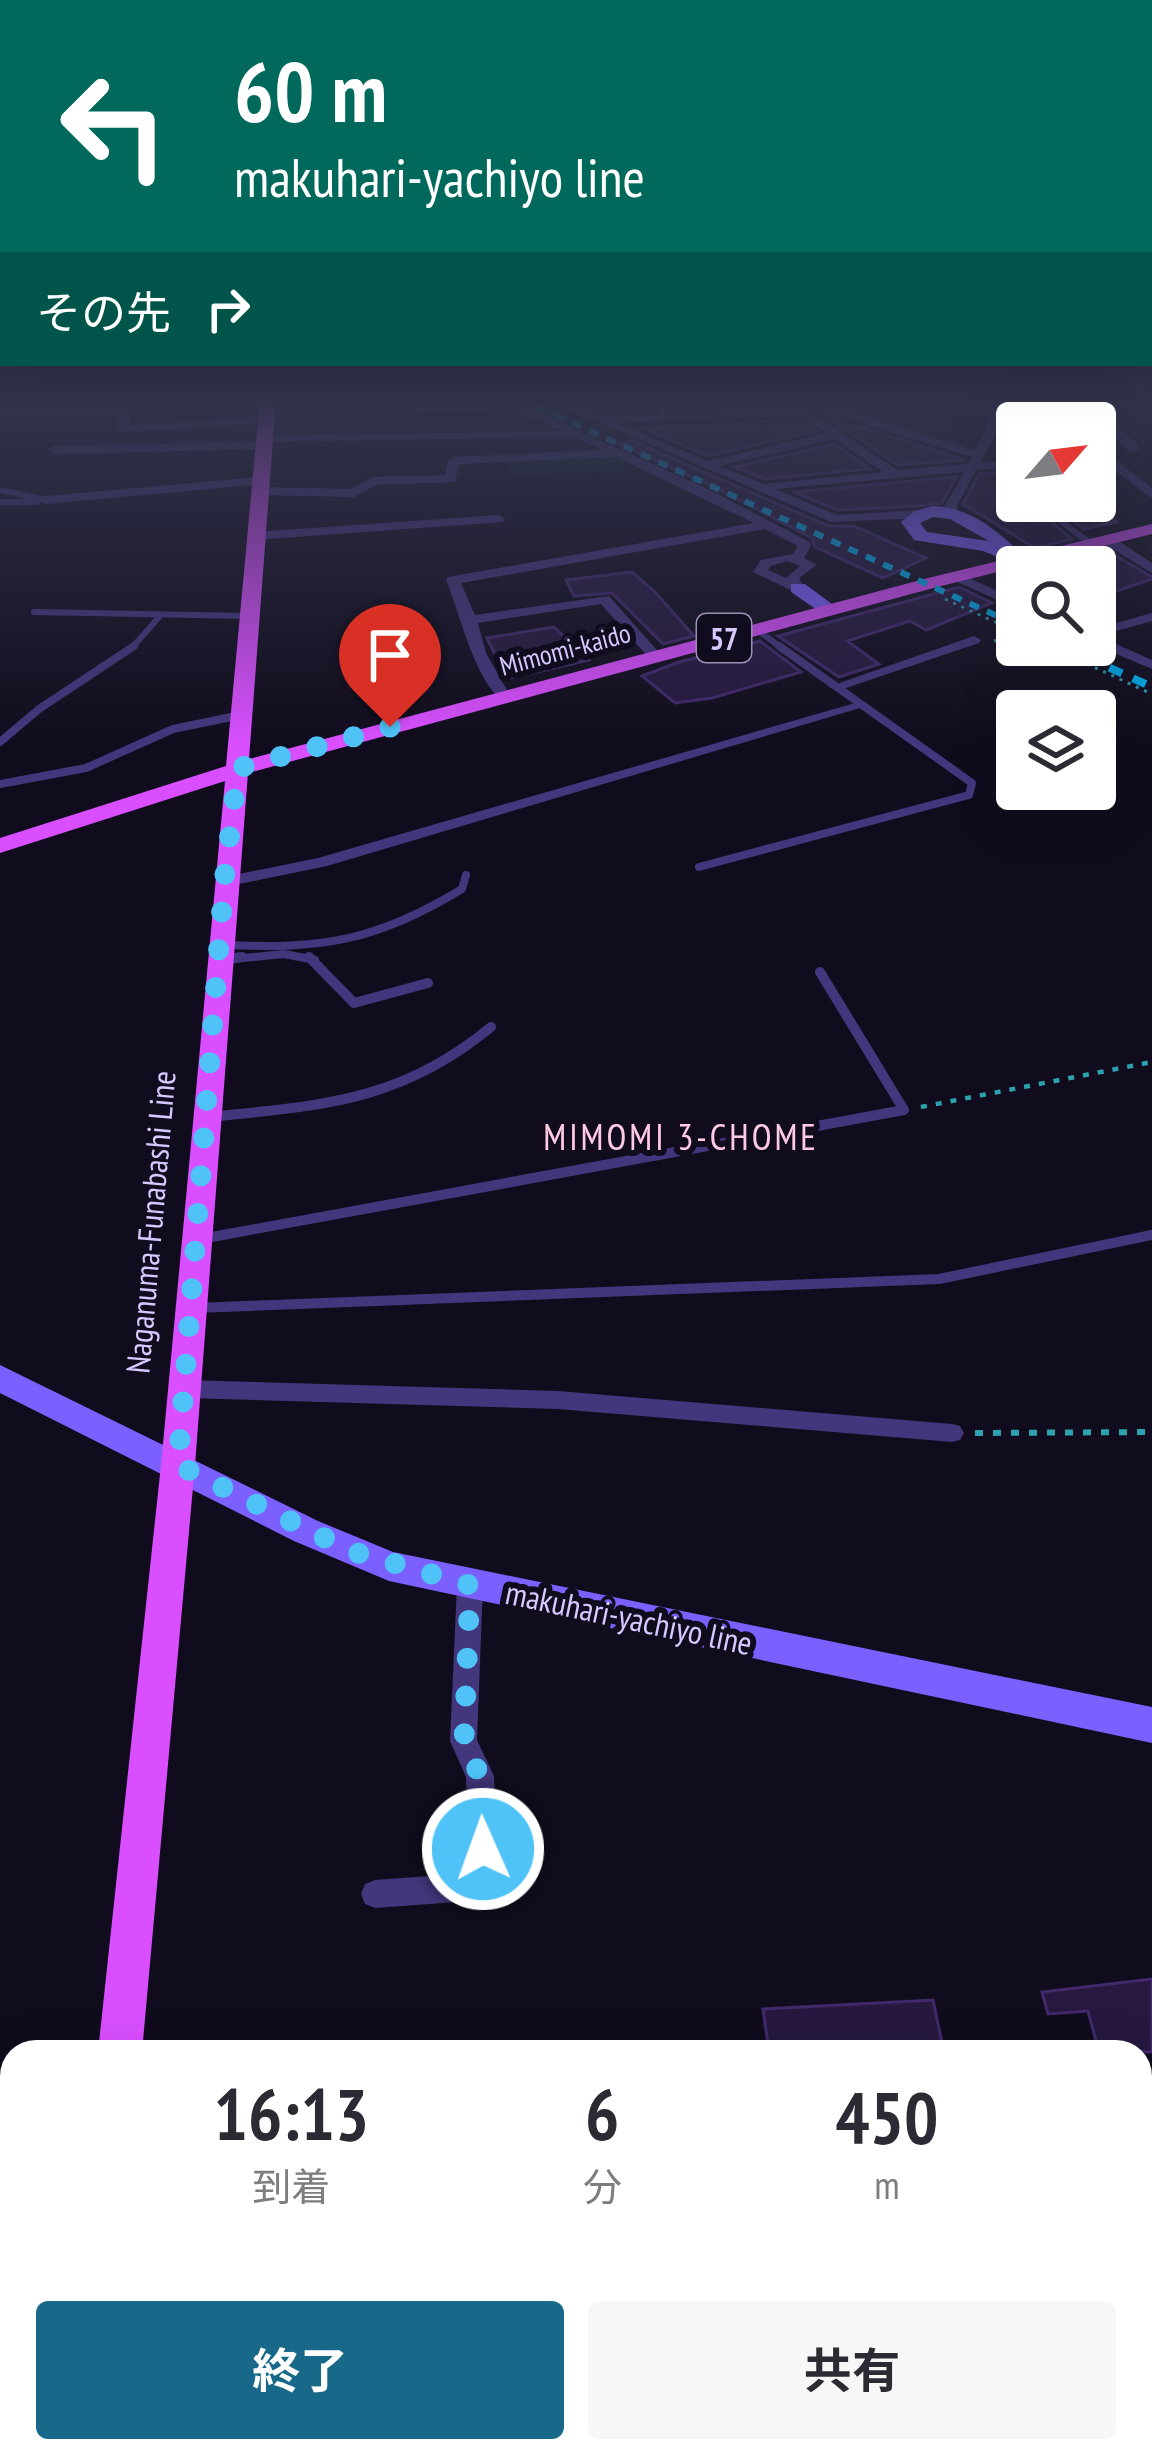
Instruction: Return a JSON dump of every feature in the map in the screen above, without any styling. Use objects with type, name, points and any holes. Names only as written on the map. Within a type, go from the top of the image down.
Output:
[{"type":"main road","name":"Naganuma-Funabashi Line","points":[[121,2040],[178,1465],[256,514]]},
{"type":"main road","points":[[925,514],[910,522],[921,536],[974,540],[996,549]]},
{"type":"main road","points":[[954,514],[1004,546]]},
{"type":"main road","name":"Mimomi-kaido","points":[[1067,546],[1152,530]]},
{"type":"main road","name":"Mimomi-kaido","points":[[0,846],[238,768],[956,577],[996,561]]},
{"type":"main road","points":[[798,588],[830,610]]},
{"type":"main road","name":"makuhari-yachiyo line","points":[[0,1378],[351,1551],[470,1585],[1152,1725]]},
{"type":"street","points":[[741,514],[805,545],[798,558]]},
{"type":"street","points":[[823,514],[835,519],[922,514]]},
{"type":"street","points":[[254,536],[500,520]]},
{"type":"street","points":[[504,697],[479,653],[453,580],[762,526]]},
{"type":"street","points":[[1098,541],[1152,569]]},
{"type":"street","points":[[798,558],[810,565],[791,577],[798,588],[760,572],[766,563],[798,558]]},
{"type":"street","points":[[956,577],[996,595]]},
{"type":"street","points":[[470,620],[604,598],[655,656]]},
{"type":"street","points":[[1116,629],[1152,617]]},
{"type":"street","points":[[835,687],[974,640]]},
{"type":"street","points":[[1116,647],[1152,665]]},
{"type":"street","points":[[224,882],[321,862],[860,706]]},
{"type":"street","points":[[184,1389],[558,1400],[952,1432]]},
{"type":"street","points":[[375,1894],[484,1886],[480,1776],[464,1741],[470,1585]]},
{"type":"lane","points":[[1067,522],[1098,541]]},
{"type":"lane","points":[[34,612],[248,616]]},
{"type":"lane","points":[[0,742],[31,715],[118,662],[144,640],[159,617]]},
{"type":"lane","points":[[699,867],[969,795],[972,783],[757,629]]},
{"type":"lane","points":[[0,784],[86,767],[172,729],[241,716]]},
{"type":"lane","points":[[219,953],[313,947],[345,938],[429,910],[462,889],[466,875]]},
{"type":"lane","points":[[219,953],[301,955],[317,961],[337,992],[354,1003],[428,983]]},
{"type":"lane","points":[[197,1239],[904,1110],[820,972]]},
{"type":"lane","points":[[206,1117],[329,1104],[376,1091],[445,1064],[491,1027]]},
{"type":"lane","points":[[191,1308],[939,1279],[1152,1235]]},
{"type":"path","points":[[928,592],[996,623]]},
{"type":"path","points":[[1091,666],[1152,694]]},
{"type":"path","points":[[904,1110],[1152,1062]]},
{"type":"path","points":[[952,1432],[1152,1432]]},
{"type":"building","points":[[766,514],[801,514],[829,526],[854,526],[926,558],[883,578],[815,547],[812,538]]},
{"type":"building","points":[[979,514],[996,514],[996,522],[1051,522],[1072,539],[1032,546]]},
{"type":"building","points":[[1116,521],[1084,529],[1074,522]]},
{"type":"building","points":[[1116,556],[1152,577],[1116,591]]},
{"type":"building","points":[[632,572],[694,636],[663,644],[612,593],[574,596],[566,580]]},
{"type":"building","points":[[959,587],[992,603],[926,630],[910,621],[847,641],[879,664],[839,677],[778,636]]},
{"type":"building","points":[[554,627],[589,660],[507,679],[487,638]]},
{"type":"building","points":[[760,641],[801,672],[712,698],[675,703],[642,676],[679,662]]},
{"type":"building","points":[[1152,1979],[1152,2040],[1096,2040],[1088,2011],[1048,2014],[1042,1992]]},
{"type":"building","points":[[933,2000],[941,2040],[767,2040],[763,2009]]},
{"type":"railway","points":[[773,514],[996,615]]},
{"type":"railway","points":[[1106,666],[1152,687]]},
{"type":"district","name":"MIMOMI 3-CHOME","points":[[681,1136]]},
{"type":"route","points":[[390,727],[238,768],[224,882],[178,1465],[351,1551],[470,1585],[464,1741],[480,1776],[483,1849]]}]
